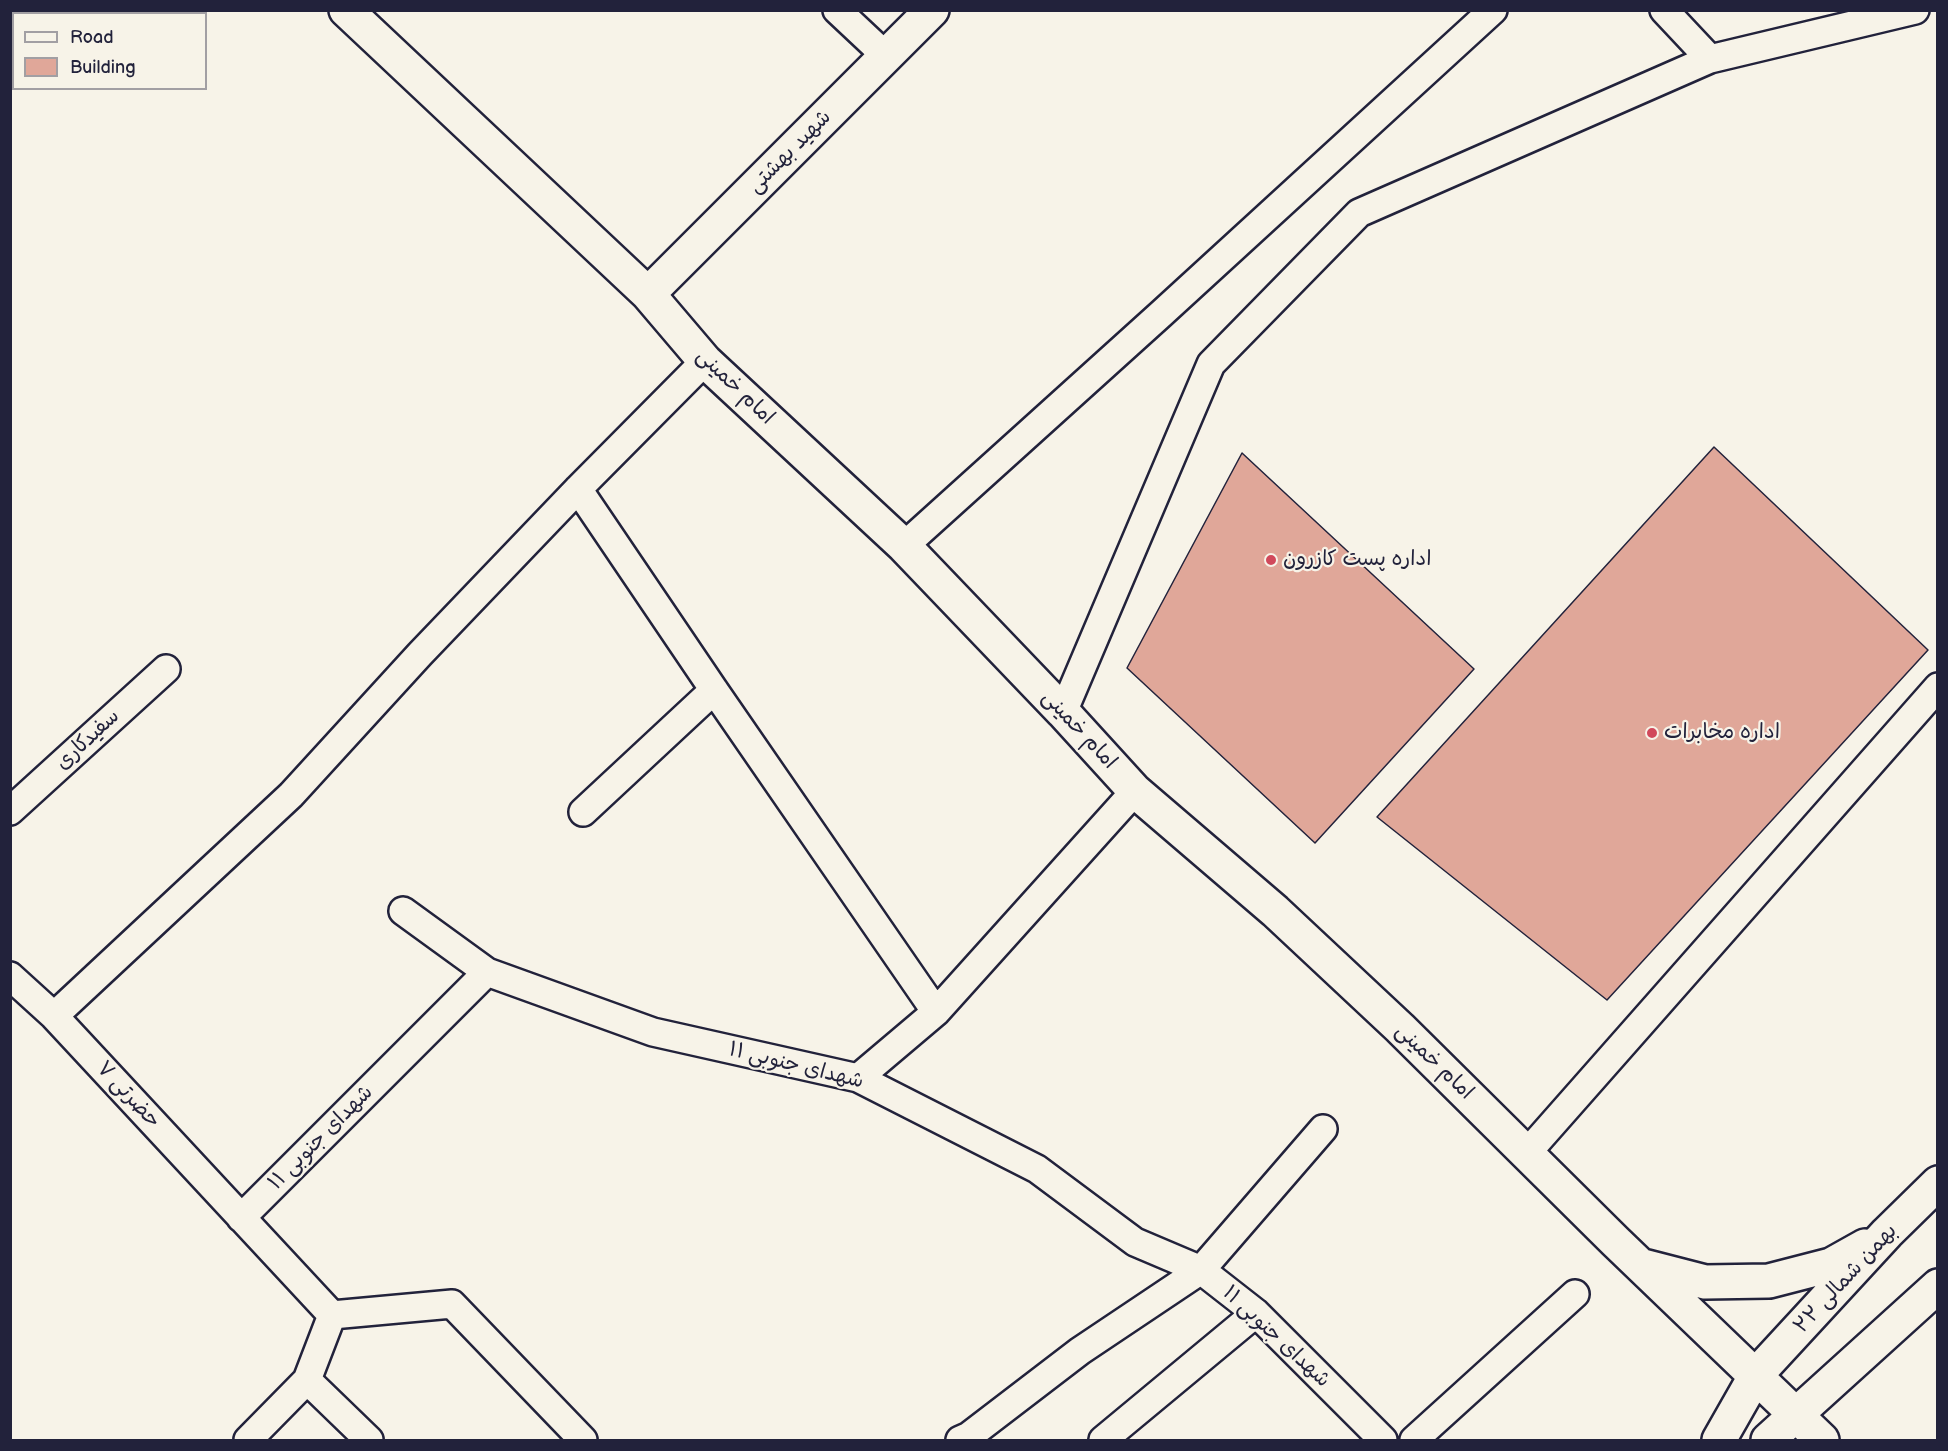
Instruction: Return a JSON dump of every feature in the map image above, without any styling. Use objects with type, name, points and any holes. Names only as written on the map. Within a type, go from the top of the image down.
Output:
[{"type":"main road","name":"امام خمینی","points":[[346,10],[648,294],[705,361],[904,546],[1063,712],[1135,791],[1275,911],[1400,1028],[1526,1154],[1822,1440]]},
{"type":"main road","name":"شهید بهشتی","points":[[648,294],[932,10]]},
{"type":"main road","name":"۲۲ بهمن شمالی","points":[[1719,1440],[1755,1375],[1887,1233],[1938,1183]]},
{"type":"main road","points":[[1642,1266],[1705,1282],[1769,1281],[1831,1265],[1887,1233]]},
{"type":"main road","points":[[1768,1440],[1938,1286]]},
{"type":"street","points":[[837,10],[886,56]]},
{"type":"street","points":[[904,546],[1492,10]]},
{"type":"street","points":[[1664,10],[1710,59]]},
{"type":"street","points":[[1063,712],[1210,364],[1359,213],[1710,59],[1915,10]]},
{"type":"street","points":[[54,1016],[291,795],[420,654],[705,361]]},
{"type":"street","points":[[578,489],[936,1012]]},
{"type":"street","name":"سفیدکاری","points":[[10,811],[166,669]]},
{"type":"street","points":[[1526,1154],[1938,687]]},
{"type":"street","points":[[583,812],[714,690]]},
{"type":"street","points":[[858,1078],[936,1012],[1135,791]]},
{"type":"street","points":[[403,910],[487,972]]},
{"type":"street","name":"۱۱ شهدای جنوبی","points":[[241,1218],[487,972],[653,1032],[858,1078],[1036,1169],[1135,1242],[1200,1270],[1256,1313],[1383,1440]]},
{"type":"street","name":"حضرتی ۷","points":[[10,976],[54,1016],[332,1316]]},
{"type":"street","points":[[960,1440],[969,1436],[1080,1351],[1200,1270],[1323,1129]]},
{"type":"street","points":[[1414,1440],[1575,1294]]},
{"type":"street","points":[[248,1440],[307,1380],[332,1316],[452,1304],[582,1440]]},
{"type":"street","points":[[1103,1440],[1256,1313]]},
{"type":"street","points":[[307,1380],[369,1440]]},
{"type":"building","name":"اداره مخابرات","points":[[1714,447],[1928,650],[1607,1000],[1377,817]]},
{"type":"building","name":"اداره پست کازرون","points":[[1242,453],[1474,669],[1315,843],[1127,668]]},
{"type":"place","name":"اداره پست کازرون","points":[[1271,560]]},
{"type":"place","name":"اداره مخابرات","points":[[1652,733]]}]
